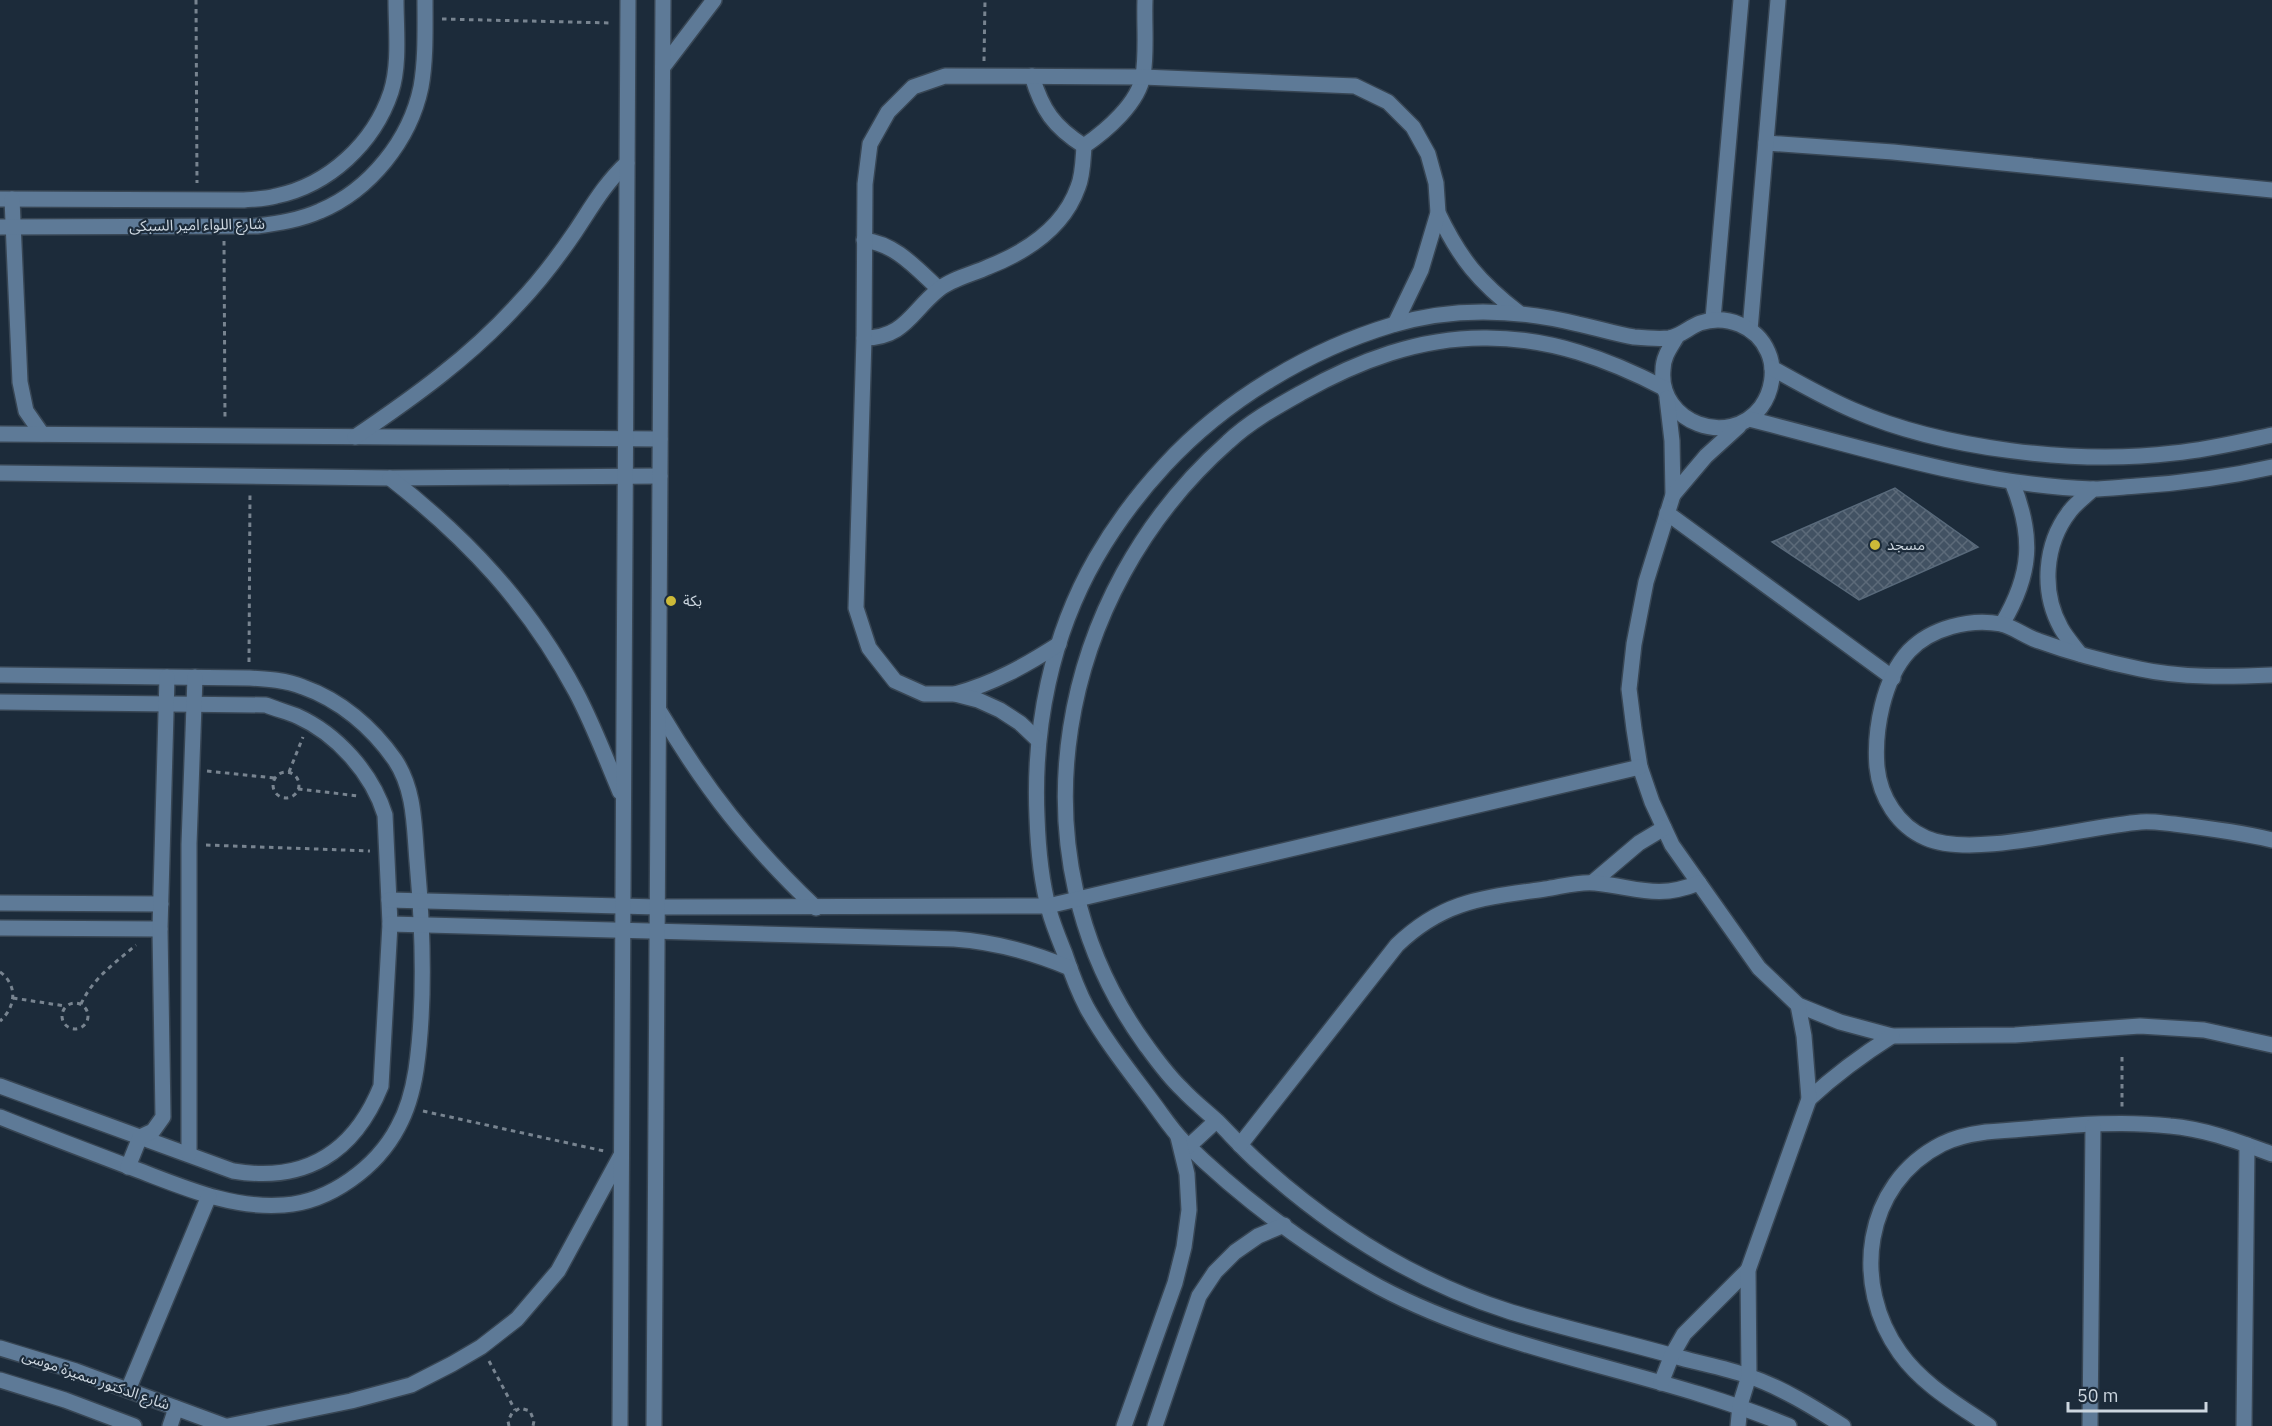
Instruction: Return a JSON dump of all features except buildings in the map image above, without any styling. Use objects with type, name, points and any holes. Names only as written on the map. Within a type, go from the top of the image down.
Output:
[{"type":"street","name":"شارع اللواء امير السبكى","points":[[6,199],[244,200],[277,196],[308,186],[336,169],[360,147],[379,120],[391,91],[395,58],[396,0]]},
{"type":"street","name":"شارع اللواء امير السبكى","points":[[6,226],[224,228],[290,221],[321,211],[349,195],[374,174],[395,148],[414,110],[425,56],[425,0]]},
{"type":"street","points":[[620,1426],[628,0]]},
{"type":"street","points":[[654,1426],[663,0]]},
{"type":"street","points":[[663,67],[714,0]]},
{"type":"street","points":[[864,338],[887,335],[898,330],[939,289],[1026,248],[1066,213],[1079,186],[1084,146],[1103,133],[1120,116],[1133,98],[1143,77],[1145,0]]},
{"type":"street","points":[[1713,319],[1740,0]]},
{"type":"street","points":[[1750,330],[1778,0]]},
{"type":"street","points":[[1038,740],[1020,723],[978,700],[955,694],[924,694],[895,681],[869,648],[856,608],[864,338],[865,184],[870,144],[888,112],[913,87],[945,76],[1143,77],[1355,86],[1388,102],[1413,127],[1428,154],[1436,183],[1438,213],[1421,270],[1395,324]]},
{"type":"street","points":[[1032,76],[1038,98],[1050,117],[1065,134],[1084,146]]},
{"type":"street","points":[[1766,143],[1893,152],[2272,190]]},
{"type":"street","points":[[355,437],[423,391],[473,350],[519,304],[559,255],[604,187],[627,163]]},
{"type":"street","points":[[6,199],[6,226],[20,382],[26,411],[42,434]]},
{"type":"street","points":[[1438,213],[1452,243],[1470,270],[1493,294],[1520,313]]},
{"type":"street","points":[[864,240],[874,241],[894,249],[939,289]]},
{"type":"street","points":[[1676,338],[1642,338],[1609,333],[1577,323],[1520,313],[1478,312],[1436,316],[1395,324],[1356,338],[1307,360],[1259,387],[1215,419],[1169,461],[1128,508],[1095,560],[1071,609],[1046,691],[1038,740],[1036,799],[1038,848],[1048,906],[1086,1006],[1123,1063],[1184,1142],[1238,1190],[1338,1263],[1382,1288],[1449,1319],[1498,1336],[1740,1405],[1789,1426]]},
{"type":"street","points":[[1673,495],[1706,456],[1763,405],[1771,387],[1772,368],[1769,353],[1761,340],[1750,330],[1733,321],[1713,319],[1693,325],[1676,338],[1666,353],[1662,370],[1672,441],[1673,495],[1646,582],[1634,644],[1629,689],[1640,767],[1652,802],[1672,845],[1759,968],[1798,1005],[1840,1022],[1892,1036],[2015,1035],[2140,1026],[2204,1030],[2272,1045]]},
{"type":"street","points":[[1843,1426],[1807,1403],[1749,1376],[1509,1311],[1451,1290],[1396,1264],[1347,1234],[1300,1199],[1178,1086],[1143,1041],[1112,991],[1095,955],[1077,899],[1067,844],[1064,791],[1068,739],[1075,699],[1086,658],[1101,617],[1120,579],[1151,528],[1188,480],[1231,439],[1275,407],[1373,358],[1409,347],[1447,340],[1485,338],[1524,340],[1560,346],[1605,360],[1665,391],[1676,410],[1690,422],[1707,428],[1726,428],[1746,421],[1940,468],[2012,482],[2093,489],[2167,484],[2272,466]]},
{"type":"street","points":[[1772,368],[1854,411],[1897,427],[1942,439],[2030,453],[2104,458],[2174,453],[2272,435]]},
{"type":"street","points":[[0,434],[660,439]]},
{"type":"street","points":[[0,473],[250,474],[390,478],[660,476]]},
{"type":"street","points":[[390,478],[435,513],[476,553],[514,596],[548,643],[576,693],[623,798]]},
{"type":"street","points":[[2002,624],[2013,606],[2026,564],[2027,536],[2022,508],[2012,482]]},
{"type":"street","points":[[2080,654],[2061,629],[2049,600],[2047,568],[2054,538],[2070,510],[2093,489]]},
{"type":"street","points":[[1667,513],[1893,678]]},
{"type":"street","points":[[2026,564],[2047,568]]},
{"type":"street","points":[[2272,675],[2206,676],[2142,669],[2038,641],[2002,624],[1968,622],[1936,632],[1909,651],[1893,678],[1881,708],[1876,739],[1878,770],[1885,798],[1902,822],[1926,838],[1954,845],[2008,842],[2144,822],[2205,827],[2272,840]]},
{"type":"street","points":[[955,694],[1009,675],[1059,644]]},
{"type":"street","points":[[0,675],[249,678],[302,686],[338,703],[366,726],[395,760],[406,781],[412,804],[421,924],[416,1069],[406,1107],[399,1126],[382,1152],[338,1188],[313,1199],[287,1205],[260,1206],[208,1196],[0,1118]]},
{"type":"street","points":[[128,1167],[140,1137],[153,1131],[163,1117],[158,929],[161,904],[167,676]]},
{"type":"street","points":[[189,1154],[189,844],[195,676]]},
{"type":"street","points":[[0,702],[266,705],[298,716],[327,734],[352,757],[380,798],[385,815],[390,924],[381,1086],[371,1110],[340,1147],[322,1160],[302,1169],[279,1174],[256,1175],[233,1171],[0,1086]]},
{"type":"street","points":[[659,710],[690,762],[745,835],[779,873],[816,908]]},
{"type":"street","points":[[389,900],[657,907],[1048,906],[1640,767]]},
{"type":"street","points":[[1593,882],[1639,843],[1664,828]]},
{"type":"street","points":[[1240,1145],[1397,945],[1445,910],[1476,900],[1593,882],[1656,893],[1685,889],[1699,883]]},
{"type":"street","points":[[0,903],[161,904]]},
{"type":"street","points":[[390,924],[657,929],[982,941],[1012,947],[1070,968]]},
{"type":"street","points":[[0,928],[158,929]]},
{"type":"street","points":[[1738,1426],[1740,1405],[1749,1376],[1748,1270],[1809,1099],[1804,1036],[1798,1005]]},
{"type":"street","points":[[1809,1099],[1835,1075],[1892,1036]]},
{"type":"street","points":[[1184,1142],[1216,1120]]},
{"type":"street","points":[[1989,1426],[1930,1385],[1907,1362],[1889,1334],[1875,1302],[1869,1266],[1879,1217],[1895,1185],[1923,1156],[1943,1143],[1986,1132],[2122,1124],[2163,1125],[2198,1130],[2272,1154]]},
{"type":"street","points":[[2090,1426],[2093,1126]]},
{"type":"street","points":[[1124,1426],[1175,1283],[1184,1247],[1189,1210],[1184,1142]]},
{"type":"street","points":[[2244,1426],[2247,1145]]},
{"type":"street","points":[[226,1426],[351,1401],[411,1385],[481,1347],[517,1318],[558,1271],[621,1155]]},
{"type":"street","points":[[128,1390],[208,1196]]},
{"type":"street","points":[[1155,1426],[1199,1296],[1215,1272],[1235,1252],[1258,1236],[1284,1225]]},
{"type":"street","points":[[1661,1383],[1672,1355],[1684,1334],[1748,1270]]},
{"type":"street","name":"شارع الدكتور سميرة موسى","points":[[0,1348],[28,1354],[128,1390],[176,1408],[206,1423],[226,1426]]},
{"type":"street","name":"شارع الدكتور سميرة موسى","points":[[0,1380],[65,1400],[134,1426]]},
{"type":"street","points":[[170,1426],[176,1408]]},
{"type":"path","points":[[196,0],[197,200]]},
{"type":"path","points":[[984,75],[985,0]]},
{"type":"path","points":[[425,19],[628,24]]},
{"type":"path","points":[[224,228],[225,436]]},
{"type":"path","points":[[249,678],[250,474]]},
{"type":"path","points":[[289,772],[309,723]]},
{"type":"path","points":[[192,770],[274,778]]},
{"type":"path","points":[[280,772],[289,772],[297,776],[298,789],[291,797],[280,797],[273,789],[274,778],[280,772]]},
{"type":"path","points":[[298,789],[380,798]]},
{"type":"path","points":[[189,844],[387,852]]},
{"type":"path","points":[[81,1004],[99,976],[158,929]]},
{"type":"path","points":[[0,972],[9,982],[13,998],[8,1014],[0,1020]]},
{"type":"path","points":[[13,998],[65,1006],[70,1003],[81,1004],[85,1007],[88,1017],[86,1023],[77,1029],[72,1029],[63,1022],[65,1006]]},
{"type":"path","points":[[2122,1057],[2122,1124]]},
{"type":"path","points":[[406,1107],[621,1155]]},
{"type":"path","points":[[481,1347],[515,1410]]},
{"type":"path","points":[[509,1426],[509,1417],[520,1408],[530,1411],[534,1426]]},
{"type":"place","name":"مسجد","points":[[1875,545]]},
{"type":"place","name":"بكة","points":[[671,601]]}]
